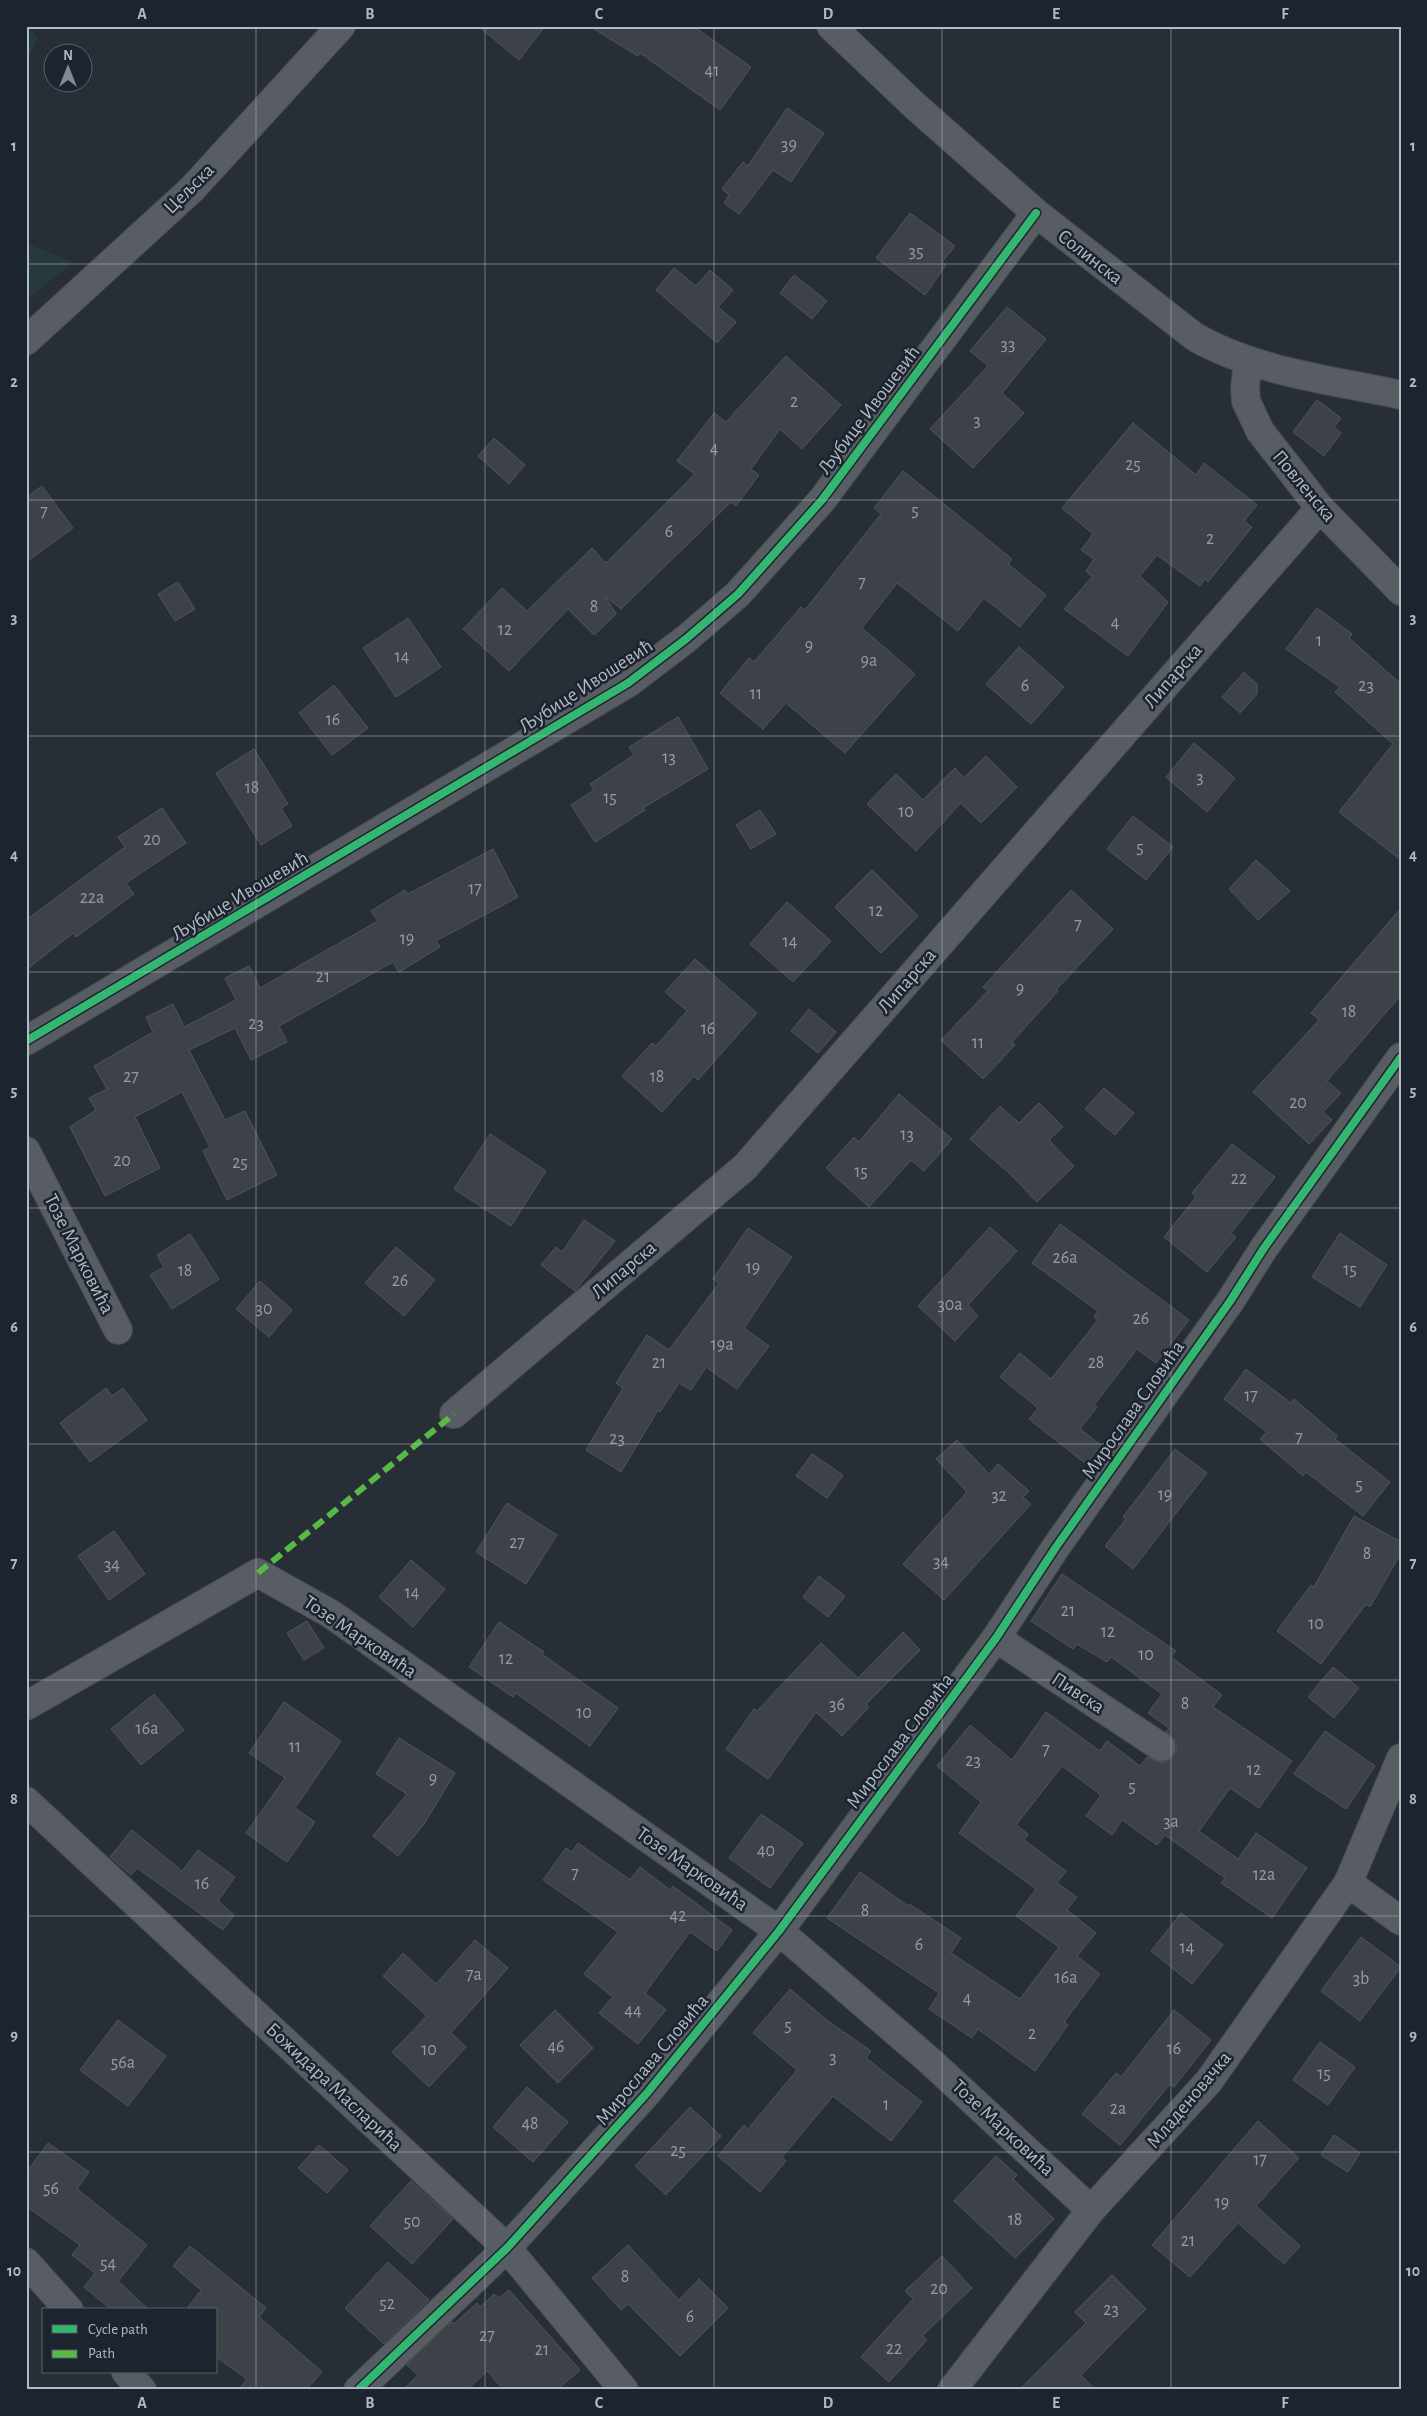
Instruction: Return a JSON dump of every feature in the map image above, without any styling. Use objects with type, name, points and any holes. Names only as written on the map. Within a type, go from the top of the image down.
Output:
[{"type":"street","name":"Цељска","points":[[26,341],[192,189],[341,26]]},
{"type":"street","name":"Солинска","points":[[831,26],[914,104],[1036,213],[1195,337],[1218,350],[1248,362],[1401,395]]},
{"type":"street","name":"Љубице Ивошевић","points":[[26,1040],[628,684],[686,639],[738,594],[822,500],[1036,213]]},
{"type":"street","name":"Повленска","points":[[1248,362],[1245,387],[1252,415],[1260,431],[1320,508],[1401,591]]},
{"type":"street","name":"Липарска","points":[[454,1414],[745,1167],[1320,508]]},
{"type":"street","name":"Мирослава Словића","points":[[358,2390],[507,2248],[647,2093],[779,1930],[996,1638],[1056,1547],[1230,1300],[1264,1248],[1401,1057]]},
{"type":"street","name":"Тозе Марковића","points":[[26,1151],[118,1330]]},
{"type":"street","name":"Тозе Марковића","points":[[26,1706],[258,1573],[331,1614],[779,1930],[930,2061],[1091,2210]]},
{"type":"street","name":"Пивска","points":[[996,1638],[1161,1747]]},
{"type":"street","name":"Младеновачка","points":[[952,2390],[1091,2210],[1210,2081],[1348,1883],[1401,1758]]},
{"type":"street","name":"Божидара Масларића","points":[[26,1802],[507,2248],[624,2390]]},
{"type":"street","points":[[1348,1883],[1401,1921]]},
{"type":"street","points":[[26,2262],[67,2308]]},
{"type":"street","points":[[128,2374],[142,2390]]},
{"type":"shaded area","points":[[26,26],[38,38],[26,63]]},
{"type":"shaded area","points":[[26,243],[73,262],[26,301]]},
{"type":"building","points":[[478,26],[545,26],[519,60]]},
{"type":"building","points":[[589,26],[693,26],[751,67],[720,110],[640,53],[638,56]]},
{"type":"building","points":[[787,108],[824,133],[791,182],[773,170],[739,214],[724,203],[729,195],[722,189],[743,162],[748,166]]},
{"type":"building","points":[[910,213],[955,246],[942,262],[946,265],[925,295],[876,258]]},
{"type":"building","points":[[674,268],[696,286],[710,270],[733,290],[718,307],[736,322],[717,343],[656,290]]},
{"type":"building","points":[[794,275],[827,301],[812,319],[780,293]]},
{"type":"building","points":[[1007,307],[1046,339],[1002,393],[1024,413],[973,468],[930,429],[988,366],[970,351]]},
{"type":"building","points":[[786,356],[841,405],[802,449],[780,429],[751,469],[759,475],[736,506],[731,502],[621,609],[605,596],[616,614],[594,635],[568,609],[509,671],[463,629],[502,588],[527,611],[592,548],[606,563],[695,474],[677,461],[714,413],[726,422]]},
{"type":"building","points":[[1317,400],[1341,418],[1334,427],[1341,433],[1324,456],[1293,432]]},
{"type":"building","points":[[1133,423],[1196,475],[1204,463],[1257,505],[1244,521],[1252,527],[1208,582],[1205,579],[1200,586],[1157,555],[1140,576],[1168,602],[1128,656],[1064,609],[1092,577],[1086,571],[1094,559],[1081,550],[1093,534],[1062,508]]},
{"type":"building","points":[[494,438],[525,465],[509,484],[478,456]]},
{"type":"building","points":[[903,471],[1012,559],[1008,564],[1046,595],[1020,627],[984,598],[958,631],[897,583],[862,628],[915,674],[845,753],[786,703],[763,729],[720,693],[749,658],[754,662],[801,607],[805,610],[881,514],[874,508]]},
{"type":"building","points":[[42,486],[73,528],[26,562],[26,497]]},
{"type":"building","points":[[178,582],[195,609],[175,621],[158,594]]},
{"type":"building","points":[[1317,608],[1352,634],[1349,638],[1401,684],[1401,860],[1339,812],[1393,744],[1335,692],[1340,687],[1286,649]]},
{"type":"building","points":[[408,618],[441,667],[396,697],[363,648]]},
{"type":"building","points":[[1019,647],[1064,687],[1031,724],[986,684]]},
{"type":"building","points":[[1244,672],[1257,684],[1257,694],[1240,713],[1222,697]]},
{"type":"building","points":[[334,685],[368,728],[332,755],[299,713]]},
{"type":"building","points":[[678,717],[708,769],[643,808],[645,810],[595,842],[571,805],[594,790],[590,784],[634,755],[629,747]]},
{"type":"building","points":[[1194,743],[1235,778],[1207,812],[1166,777]]},
{"type":"building","points":[[254,749],[288,804],[281,808],[292,826],[261,845],[216,773]]},
{"type":"building","points":[[986,756],[1017,787],[981,823],[961,803],[916,851],[867,804],[896,774],[923,800],[955,768],[964,778]]},
{"type":"building","points":[[162,808],[186,843],[126,883],[134,894],[76,937],[73,933],[26,970],[26,920],[125,847],[118,837]]},
{"type":"building","points":[[760,810],[776,834],[751,849],[736,825]]},
{"type":"building","points":[[1133,816],[1173,847],[1146,880],[1107,849]]},
{"type":"building","points":[[493,849],[518,897],[436,941],[440,947],[399,972],[393,962],[279,1026],[287,1042],[251,1060],[235,1028],[189,1050],[225,1120],[245,1111],[277,1175],[227,1200],[203,1151],[210,1147],[182,1092],[135,1117],[160,1168],[105,1196],[70,1127],[96,1110],[89,1098],[107,1089],[94,1066],[153,1032],[146,1017],[173,1004],[184,1027],[236,1000],[225,978],[249,966],[260,988],[378,921],[371,911],[405,890],[408,894]]},
{"type":"building","points":[[1256,860],[1290,891],[1258,920],[1229,889]]},
{"type":"building","points":[[872,870],[918,916],[881,953],[835,907]]},
{"type":"building","points":[[1071,890],[1113,929],[1056,990],[1058,991],[1012,1042],[1015,1045],[983,1079],[941,1040],[988,991],[983,987]]},
{"type":"building","points":[[787,902],[831,941],[793,982],[750,944]]},
{"type":"building","points":[[1401,908],[1401,995],[1327,1081],[1341,1093],[1323,1112],[1332,1120],[1309,1144],[1253,1092],[1319,1020],[1311,1013]]},
{"type":"building","points":[[695,959],[757,1013],[698,1080],[694,1076],[662,1112],[622,1076],[652,1043],[656,1046],[687,1011],[665,992]]},
{"type":"building","points":[[809,1009],[836,1032],[818,1053],[791,1031]]},
{"type":"building","points":[[1104,1088],[1134,1113],[1115,1135],[1085,1109]]},
{"type":"building","points":[[899,1094],[952,1139],[924,1171],[911,1160],[869,1207],[826,1168],[854,1137],[859,1142]]},
{"type":"building","points":[[1039,1103],[1063,1127],[1049,1140],[1074,1166],[1037,1202],[1010,1174],[970,1139],[1000,1106],[1019,1123]]},
{"type":"building","points":[[490,1134],[546,1171],[511,1226],[454,1189]]},
{"type":"building","points":[[1232,1144],[1275,1177],[1231,1233],[1236,1237],[1207,1272],[1164,1237],[1196,1197],[1192,1193]]},
{"type":"building","points":[[584,1220],[615,1241],[575,1291],[541,1265],[556,1247],[562,1252]]},
{"type":"building","points":[[1060,1224],[1189,1320],[1156,1363],[1137,1349],[1094,1405],[1097,1407],[1080,1429],[1101,1445],[1086,1464],[1029,1419],[1038,1408],[1000,1377],[1020,1353],[1051,1379],[1098,1320],[1094,1317],[1098,1311],[1032,1263]]},
{"type":"building","points":[[990,1227],[1017,1251],[968,1305],[978,1316],[955,1341],[918,1306]]},
{"type":"building","points":[[748,1228],[792,1257],[744,1328],[769,1346],[737,1389],[706,1367],[691,1390],[679,1383],[660,1412],[658,1410],[621,1472],[586,1450],[623,1388],[616,1383],[647,1335],[669,1350],[719,1283],[713,1279]]},
{"type":"building","points":[[1340,1233],[1387,1265],[1360,1307],[1312,1277]]},
{"type":"building","points":[[190,1234],[219,1279],[172,1309],[150,1275],[164,1267],[157,1255]]},
{"type":"building","points":[[396,1247],[435,1280],[404,1316],[365,1283]]},
{"type":"building","points":[[260,1281],[292,1310],[269,1337],[236,1309]]},
{"type":"building","points":[[1246,1369],[1291,1403],[1294,1399],[1337,1436],[1335,1439],[1390,1482],[1363,1516],[1306,1472],[1303,1476],[1260,1439],[1267,1432],[1224,1399]]},
{"type":"building","points":[[106,1388],[112,1396],[123,1388],[147,1420],[90,1462],[60,1423]]},
{"type":"building","points":[[957,1440],[989,1474],[998,1464],[1029,1491],[1023,1497],[1031,1504],[944,1600],[903,1564],[967,1492],[936,1459]]},
{"type":"building","points":[[1175,1449],[1207,1473],[1133,1569],[1105,1546],[1126,1519],[1123,1517]]},
{"type":"building","points":[[812,1454],[843,1475],[827,1498],[796,1476]]},
{"type":"building","points":[[507,1503],[557,1535],[526,1584],[476,1552]]},
{"type":"building","points":[[1354,1516],[1401,1542],[1401,1553],[1370,1607],[1366,1604],[1321,1664],[1277,1631],[1311,1585],[1314,1587]]},
{"type":"building","points":[[114,1531],[145,1574],[109,1600],[78,1556]]},
{"type":"building","points":[[411,1560],[445,1589],[413,1627],[379,1597]]},
{"type":"building","points":[[1062,1574],[1176,1651],[1171,1657],[1222,1695],[1213,1707],[1292,1761],[1259,1808],[1230,1788],[1199,1831],[1238,1859],[1256,1833],[1307,1868],[1272,1918],[1221,1883],[1225,1878],[1165,1835],[1157,1845],[1122,1820],[1112,1835],[1086,1816],[1101,1795],[1062,1766],[1016,1825],[1028,1834],[1024,1840],[1066,1871],[1057,1883],[1077,1897],[1067,1910],[1096,1933],[1077,1956],[1100,1974],[1064,2022],[1068,2025],[1035,2071],[978,2029],[972,2038],[929,2009],[939,1993],[827,1918],[860,1872],[908,1906],[909,1904],[961,1938],[951,1953],[1020,1999],[1059,1947],[1016,1916],[1036,1889],[959,1833],[981,1802],[937,1766],[970,1725],[1012,1760],[1046,1712],[1100,1751],[1107,1741],[1140,1766],[1147,1757],[1161,1763],[1168,1761],[1174,1755],[1177,1747],[1175,1740],[1166,1732],[1169,1728],[1148,1713],[1162,1694],[1111,1657],[1107,1662],[1077,1644],[1073,1649],[1031,1621]]},
{"type":"building","points":[[819,1576],[845,1596],[828,1617],[803,1597]]},
{"type":"building","points":[[307,1621],[324,1648],[304,1660],[287,1633]]},
{"type":"building","points":[[499,1622],[544,1652],[542,1654],[618,1708],[590,1746],[516,1693],[513,1697],[469,1667]]},
{"type":"building","points":[[903,1632],[920,1650],[866,1704],[869,1707],[842,1736],[816,1712],[768,1779],[726,1749],[754,1709],[757,1711],[821,1643],[858,1678]]},
{"type":"building","points":[[1333,1667],[1359,1688],[1334,1718],[1308,1697]]},
{"type":"building","points":[[154,1694],[184,1730],[141,1765],[111,1729]]},
{"type":"building","points":[[284,1702],[341,1741],[295,1808],[315,1822],[287,1862],[246,1833],[285,1778],[249,1753]]},
{"type":"building","points":[[1325,1731],[1375,1766],[1346,1809],[1294,1774]]},
{"type":"building","points":[[399,1738],[455,1773],[424,1824],[398,1856],[373,1836],[407,1794],[376,1774]]},
{"type":"building","points":[[761,1814],[803,1843],[770,1888],[729,1858]]},
{"type":"building","points":[[132,1830],[182,1871],[198,1850],[235,1877],[218,1901],[234,1915],[223,1930],[137,1868],[131,1875],[110,1857]]},
{"type":"building","points":[[578,1843],[630,1880],[640,1867],[670,1890],[673,1886],[732,1930],[717,1951],[690,1932],[645,1993],[666,2010],[638,2044],[599,2013],[613,1997],[584,1974],[618,1932],[543,1880],[566,1848],[572,1852]]},
{"type":"building","points":[[1181,1913],[1223,1945],[1192,1984],[1151,1951]]},
{"type":"building","points":[[1361,1937],[1401,1967],[1360,2021],[1321,1991]]},
{"type":"building","points":[[475,1940],[508,1968],[451,2033],[466,2047],[429,2087],[392,2052],[427,2016],[383,1976],[403,1953],[436,1984]]},
{"type":"building","points":[[790,1989],[828,2021],[871,2051],[866,2058],[922,2102],[891,2141],[833,2096],[782,2157],[786,2161],[760,2192],[718,2156],[744,2125],[748,2129],[797,2070],[753,2033]]},
{"type":"building","points":[[555,2010],[593,2048],[558,2083],[520,2045]]},
{"type":"building","points":[[1174,2010],[1211,2040],[1174,2087],[1170,2084],[1120,2145],[1082,2114],[1116,2073],[1121,2077]]},
{"type":"building","points":[[118,2020],[166,2056],[128,2106],[80,2070]]},
{"type":"building","points":[[1320,2042],[1355,2067],[1328,2105],[1293,2080]]},
{"type":"building","points":[[527,2087],[568,2122],[533,2162],[493,2127]]},
{"type":"building","points":[[690,2107],[721,2136],[666,2195],[635,2166]]},
{"type":"building","points":[[1258,2121],[1299,2158],[1256,2206],[1300,2246],[1284,2264],[1238,2223],[1190,2277],[1152,2245]]},
{"type":"building","points":[[1334,2135],[1360,2153],[1348,2172],[1321,2155]]},
{"type":"building","points":[[48,2143],[89,2172],[77,2189],[147,2245],[118,2281],[147,2308],[110,2308],[84,2287],[95,2273],[72,2255],[80,2245],[26,2206],[26,2173]]},
{"type":"building","points":[[319,2145],[348,2170],[327,2193],[298,2168]]},
{"type":"building","points":[[996,2156],[1017,2175],[1013,2179],[1054,2219],[1015,2258],[954,2201]]},
{"type":"building","points":[[411,2181],[453,2219],[412,2264],[370,2226]]},
{"type":"building","points":[[628,2245],[679,2300],[699,2279],[728,2308],[680,2356],[628,2304],[621,2310],[592,2278]]},
{"type":"building","points":[[190,2246],[266,2308],[259,2317],[322,2372],[306,2390],[238,2390],[247,2379],[218,2358],[218,2308],[188,2308],[201,2290],[173,2266]]},
{"type":"building","points":[[942,2256],[972,2288],[922,2336],[927,2340],[889,2382],[861,2357],[913,2299],[905,2291]]},
{"type":"building","points":[[388,2262],[429,2300],[384,2344],[345,2308]]},
{"type":"building","points":[[1112,2275],[1146,2309],[1081,2375],[1095,2390],[1019,2390],[1086,2323],[1075,2312]]},
{"type":"building","points":[[509,2290],[580,2370],[557,2390],[504,2390],[487,2371],[467,2390],[403,2390],[418,2375],[407,2365],[452,2322],[454,2324],[477,2303],[480,2307],[494,2294],[499,2298]]},
{"type":"marked path","points":[[258,1573],[454,1414]]},
{"type":"cycle path","points":[[26,1041],[628,683],[686,639],[738,594],[822,500],[1036,213]]},
{"type":"cycle path","points":[[358,2390],[507,2248],[647,2093],[779,1931],[996,1638],[1056,1547],[1231,1300],[1264,1248],[1401,1057]]}]
